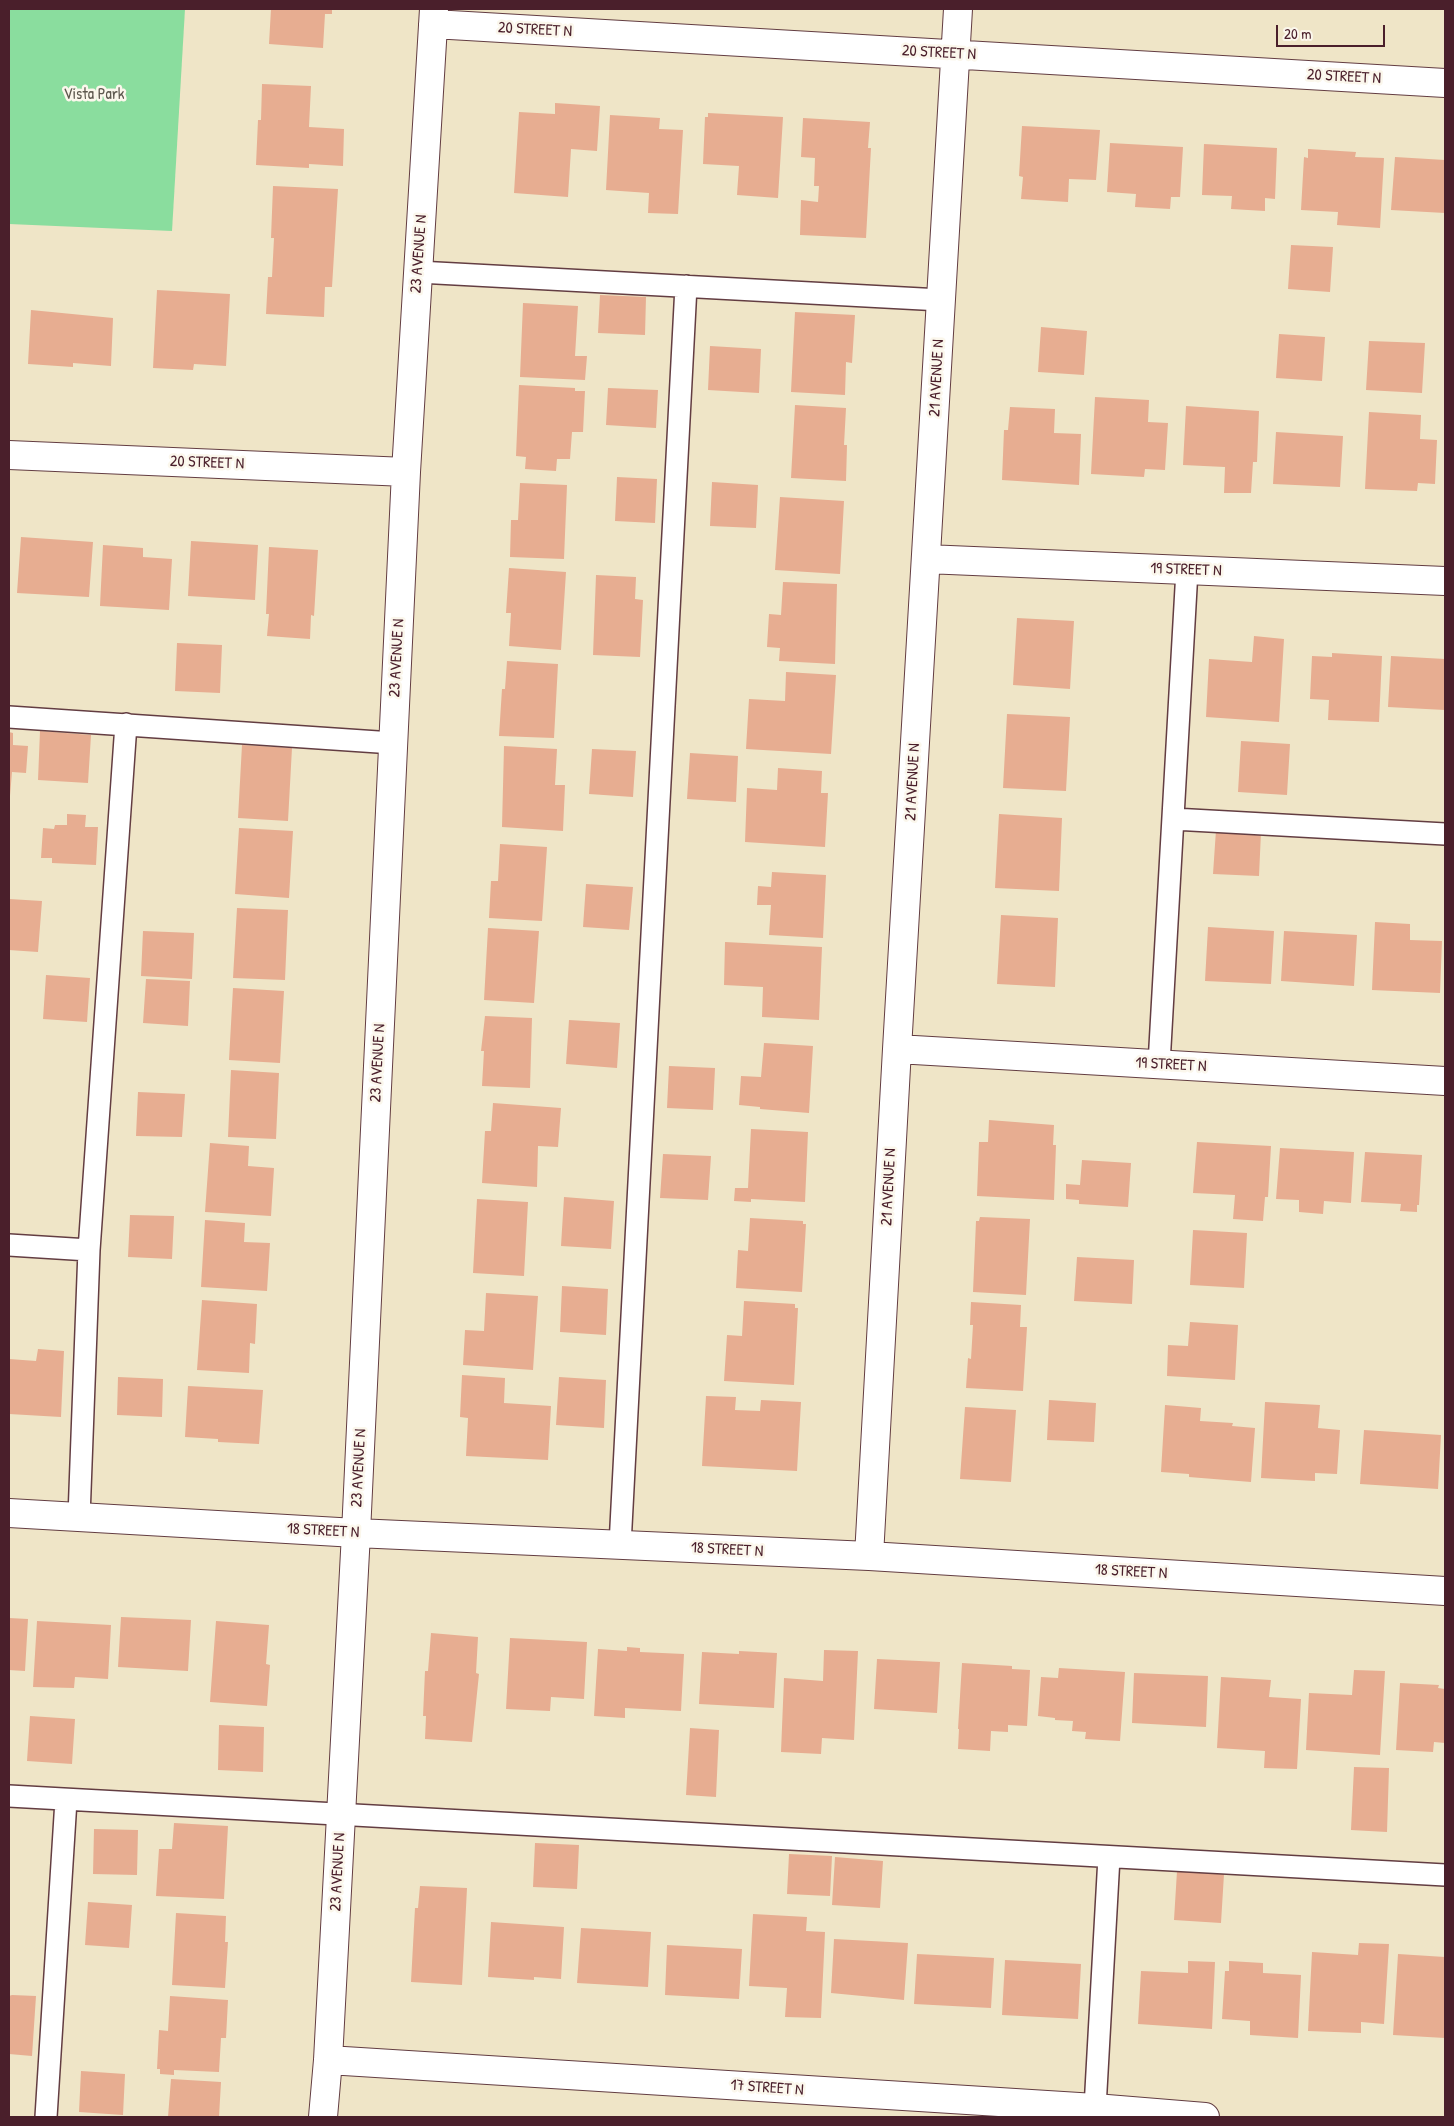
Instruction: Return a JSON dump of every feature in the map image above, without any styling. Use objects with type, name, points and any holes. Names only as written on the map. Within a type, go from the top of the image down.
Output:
[{"type":"street","name":"21 AVENUE N","points":[[869,1556],[958,9]]},
{"type":"street","name":"20 STREET N","points":[[434,16],[956,54],[1445,83]]},
{"type":"street","name":"23 AVENUE N","points":[[322,2117],[328,2060],[356,1533],[406,472],[434,16]]},
{"type":"street","name":"20 STREET N","points":[[9,455],[406,472]]},
{"type":"street","name":"19 STREET N","points":[[926,559],[1445,580]]},
{"type":"street","name":"19 STREET N","points":[[897,1049],[1445,1081]]},
{"type":"street","name":"18 STREET N","points":[[9,1513],[356,1533],[869,1556],[1445,1591]]},
{"type":"street","name":"17 STREET N","points":[[328,2060],[1095,2108],[1205,2117]]},
{"type":"lane","points":[[418,272],[941,300]]},
{"type":"lane","points":[[620,1545],[686,286]]},
{"type":"lane","points":[[1160,1064],[1187,570]]},
{"type":"lane","points":[[9,717],[393,743]]},
{"type":"lane","points":[[78,1517],[89,1250],[126,724]]},
{"type":"lane","points":[[1173,819],[1445,834]]},
{"type":"lane","points":[[9,1245],[89,1250]]},
{"type":"lane","points":[[9,1796],[341,1816],[1445,1875]]},
{"type":"lane","points":[[46,2117],[66,1800]]},
{"type":"lane","points":[[1095,2108],[1109,1857]]},
{"type":"green space","name":"Vista Park","points":[[9,9],[185,9],[172,231],[9,224]]},
{"type":"building","points":[[271,9],[332,9],[332,14],[325,14],[323,48],[269,44]]},
{"type":"building","points":[[262,84],[311,86],[309,127],[344,129],[343,166],[309,164],[309,168],[256,165],[258,120],[261,120]]},
{"type":"building","points":[[555,103],[600,106],[597,151],[571,149],[568,197],[514,193],[519,112],[555,114]]},
{"type":"building","points":[[708,113],[783,117],[778,198],[737,195],[739,166],[703,164],[705,117],[708,117]]},
{"type":"building","points":[[610,115],[660,118],[659,129],[683,130],[678,214],[648,213],[649,193],[606,190]]},
{"type":"building","points":[[803,118],[870,122],[868,148],[871,148],[866,238],[800,235],[801,200],[818,202],[819,186],[814,186],[815,158],[801,157]]},
{"type":"building","points":[[1022,126],[1100,130],[1096,180],[1069,179],[1068,202],[1021,199],[1023,177],[1019,176]]},
{"type":"building","points":[[1110,143],[1183,147],[1180,197],[1171,197],[1170,209],[1135,207],[1136,194],[1107,192]]},
{"type":"building","points":[[1204,144],[1277,148],[1275,199],[1265,198],[1265,211],[1231,209],[1232,196],[1202,195]]},
{"type":"building","points":[[1308,149],[1356,152],[1355,157],[1384,158],[1380,228],[1337,225],[1338,212],[1301,210],[1304,157],[1308,158]]},
{"type":"building","points":[[1395,157],[1445,160],[1445,213],[1391,210]]},
{"type":"building","points":[[273,186],[338,189],[332,287],[325,287],[324,317],[266,314],[268,277],[272,277],[274,238],[271,238]]},
{"type":"building","points":[[1291,245],[1333,247],[1330,292],[1288,289]]},
{"type":"building","points":[[157,290],[230,294],[226,366],[194,364],[193,370],[153,368]]},
{"type":"building","points":[[600,295],[646,297],[645,335],[598,333]]},
{"type":"building","points":[[523,303],[578,306],[575,356],[587,356],[585,380],[520,377]]},
{"type":"building","points":[[31,310],[113,318],[111,366],[73,363],[73,367],[28,364]]},
{"type":"building","points":[[795,312],[855,315],[852,363],[846,362],[845,395],[791,392]]},
{"type":"building","points":[[1041,327],[1087,331],[1084,375],[1038,372]]},
{"type":"building","points":[[1279,334],[1325,337],[1322,381],[1276,378]]},
{"type":"building","points":[[1369,341],[1425,343],[1422,393],[1366,390]]},
{"type":"building","points":[[710,346],[761,349],[759,393],[708,390]]},
{"type":"building","points":[[519,385],[575,388],[575,391],[585,391],[583,432],[572,432],[570,459],[557,459],[556,471],[525,469],[526,457],[516,456]]},
{"type":"building","points":[[608,388],[658,390],[656,428],[606,425]]},
{"type":"building","points":[[1095,397],[1149,400],[1148,422],[1168,423],[1165,470],[1145,469],[1144,477],[1091,474]]},
{"type":"building","points":[[795,405],[846,408],[844,445],[847,445],[846,481],[791,478]]},
{"type":"building","points":[[1186,406],[1259,411],[1257,462],[1253,462],[1251,493],[1224,493],[1225,467],[1183,465]]},
{"type":"building","points":[[1010,407],[1055,409],[1054,433],[1081,434],[1079,485],[1002,480],[1004,430],[1008,430]]},
{"type":"building","points":[[1369,412],[1421,415],[1420,439],[1437,440],[1435,484],[1418,483],[1417,491],[1365,489]]},
{"type":"building","points":[[1276,432],[1343,436],[1340,487],[1273,484]]},
{"type":"building","points":[[617,477],[657,479],[655,523],[615,521]]},
{"type":"building","points":[[712,482],[758,485],[756,528],[710,526]]},
{"type":"building","points":[[520,483],[567,485],[564,559],[510,557],[511,520],[518,520]]},
{"type":"building","points":[[780,497],[844,501],[840,574],[775,570]]},
{"type":"building","points":[[21,537],[93,542],[89,597],[17,593]]},
{"type":"building","points":[[191,541],[258,545],[255,600],[188,596]]},
{"type":"building","points":[[103,545],[143,548],[143,557],[172,559],[169,610],[100,606]]},
{"type":"building","points":[[269,547],[318,550],[314,616],[311,615],[310,639],[267,636],[269,614],[266,614]]},
{"type":"building","points":[[509,568],[566,572],[561,650],[509,646],[511,613],[506,613]]},
{"type":"building","points":[[596,575],[636,577],[635,599],[643,600],[640,657],[593,655]]},
{"type":"building","points":[[783,582],[837,584],[835,664],[779,661],[780,648],[767,647],[769,614],[781,615]]},
{"type":"building","points":[[1017,618],[1074,621],[1070,689],[1013,685]]},
{"type":"building","points":[[1254,636],[1284,639],[1279,722],[1206,717],[1209,659],[1252,662]]},
{"type":"building","points":[[177,643],[222,645],[220,693],[175,691]]},
{"type":"building","points":[[1332,653],[1382,656],[1379,722],[1328,720],[1329,700],[1310,699],[1312,656],[1332,657]]},
{"type":"building","points":[[1391,656],[1445,659],[1445,710],[1388,707]]},
{"type":"building","points":[[507,661],[558,664],[554,738],[499,736],[502,689],[505,689]]},
{"type":"building","points":[[786,672],[836,675],[831,754],[746,749],[749,699],[785,701]]},
{"type":"building","points":[[1007,714],[1070,717],[1066,791],[1003,788]]},
{"type":"building","points":[[40,731],[91,735],[88,783],[38,780]]},
{"type":"building","points":[[9,732],[13,733],[13,745],[28,746],[26,773],[12,772],[10,796]]},
{"type":"building","points":[[1241,741],[1290,744],[1287,795],[1238,792]]},
{"type":"building","points":[[242,745],[292,748],[288,821],[238,818]]},
{"type":"building","points":[[504,746],[557,749],[555,785],[565,785],[563,831],[502,827]]},
{"type":"building","points":[[592,749],[636,751],[633,797],[589,794]]},
{"type":"building","points":[[690,753],[738,756],[736,802],[687,799]]},
{"type":"building","points":[[778,768],[822,771],[821,793],[828,793],[825,847],[745,842],[747,788],[777,790]]},
{"type":"building","points":[[67,814],[86,815],[85,827],[98,827],[96,865],[52,863],[52,858],[41,858],[43,828],[54,829],[55,825],[67,825]]},
{"type":"building","points":[[999,814],[1062,818],[1059,891],[995,888]]},
{"type":"building","points":[[239,828],[293,831],[289,898],[235,894]]},
{"type":"building","points":[[1216,830],[1261,832],[1259,876],[1213,874]]},
{"type":"building","points":[[500,844],[547,847],[542,921],[489,918],[491,881],[498,881]]},
{"type":"building","points":[[772,872],[826,875],[823,938],[769,935],[771,905],[757,905],[758,886],[771,887]]},
{"type":"building","points":[[586,884],[633,887],[629,930],[583,927]]},
{"type":"building","points":[[9,899],[42,901],[38,952],[9,950]]},
{"type":"building","points":[[237,908],[288,910],[285,980],[233,978]]},
{"type":"building","points":[[1001,915],[1058,918],[1055,987],[997,984]]},
{"type":"building","points":[[1375,922],[1410,924],[1410,940],[1442,941],[1440,993],[1372,990]]},
{"type":"building","points":[[1208,927],[1274,931],[1271,984],[1205,981]]},
{"type":"building","points":[[488,928],[539,931],[534,1003],[484,1000]]},
{"type":"building","points":[[143,931],[194,933],[192,979],[141,976]]},
{"type":"building","points":[[1284,931],[1357,935],[1354,986],[1281,981]]},
{"type":"building","points":[[725,942],[822,947],[819,1020],[762,1017],[763,987],[724,985]]},
{"type":"building","points":[[46,975],[90,978],[87,1022],[43,1019]]},
{"type":"building","points":[[146,979],[190,981],[188,1026],[143,1023]]},
{"type":"building","points":[[233,988],[284,991],[280,1063],[229,1060]]},
{"type":"building","points":[[485,1016],[532,1018],[530,1088],[482,1086],[484,1051],[481,1051]]},
{"type":"building","points":[[569,1020],[620,1023],[617,1068],[566,1064]]},
{"type":"building","points":[[764,1043],[813,1046],[809,1113],[760,1109],[760,1107],[739,1105],[741,1076],[761,1077]]},
{"type":"building","points":[[669,1066],[715,1068],[713,1110],[667,1108]]},
{"type":"building","points":[[231,1070],[279,1073],[276,1139],[228,1137]]},
{"type":"building","points":[[138,1092],[185,1094],[182,1137],[136,1136]]},
{"type":"building","points":[[493,1103],[561,1108],[558,1147],[538,1146],[537,1187],[482,1183],[485,1131],[491,1131]]},
{"type":"building","points":[[989,1120],[1054,1125],[1053,1145],[1056,1145],[1054,1200],[977,1196],[979,1142],[988,1142]]},
{"type":"building","points":[[751,1129],[808,1132],[805,1202],[751,1199],[751,1202],[734,1201],[735,1188],[748,1188]]},
{"type":"building","points":[[1197,1142],[1271,1146],[1268,1197],[1265,1197],[1263,1221],[1233,1219],[1235,1195],[1193,1193]]},
{"type":"building","points":[[210,1143],[249,1146],[248,1166],[274,1168],[271,1216],[205,1212]]},
{"type":"building","points":[[1280,1148],[1354,1152],[1351,1203],[1324,1201],[1323,1214],[1299,1212],[1299,1200],[1276,1199]]},
{"type":"building","points":[[1365,1152],[1422,1155],[1417,1212],[1400,1211],[1401,1204],[1361,1202]]},
{"type":"building","points":[[663,1154],[711,1156],[708,1200],[660,1198]]},
{"type":"building","points":[[1082,1160],[1131,1163],[1128,1207],[1079,1204],[1079,1200],[1066,1199],[1066,1184],[1080,1185]]},
{"type":"building","points":[[564,1197],[614,1201],[611,1249],[561,1246]]},
{"type":"building","points":[[477,1199],[528,1202],[524,1276],[473,1273]]},
{"type":"building","points":[[130,1215],[174,1216],[172,1259],[128,1257]]},
{"type":"building","points":[[980,1217],[1030,1219],[1026,1295],[973,1292],[976,1221],[979,1221]]},
{"type":"building","points":[[750,1218],[803,1221],[803,1224],[806,1224],[802,1292],[736,1288],[738,1250],[748,1251]]},
{"type":"building","points":[[205,1220],[245,1223],[244,1242],[270,1243],[267,1291],[201,1287]]},
{"type":"building","points":[[1193,1230],[1247,1233],[1244,1288],[1190,1285]]},
{"type":"building","points":[[1077,1257],[1134,1260],[1132,1304],[1074,1301]]},
{"type":"building","points":[[562,1286],[608,1289],[606,1335],[560,1332]]},
{"type":"building","points":[[486,1293],[538,1296],[533,1370],[463,1365],[465,1330],[484,1331]]},
{"type":"building","points":[[202,1300],[257,1304],[255,1344],[250,1343],[249,1373],[197,1370]]},
{"type":"building","points":[[744,1301],[795,1304],[795,1308],[798,1308],[794,1385],[724,1381],[727,1335],[742,1336]]},
{"type":"building","points":[[971,1302],[1021,1305],[1020,1327],[1027,1327],[1023,1391],[966,1388],[968,1358],[971,1359],[973,1325],[970,1325]]},
{"type":"building","points":[[1190,1322],[1238,1325],[1235,1380],[1167,1376],[1168,1345],[1188,1346]]},
{"type":"building","points":[[38,1349],[64,1351],[61,1417],[9,1414],[9,1359],[36,1361]]},
{"type":"building","points":[[462,1375],[505,1378],[504,1403],[551,1406],[548,1460],[466,1456],[468,1418],[460,1417]]},
{"type":"building","points":[[118,1377],[163,1379],[162,1417],[117,1415]]},
{"type":"building","points":[[559,1377],[606,1380],[604,1428],[556,1425]]},
{"type":"building","points":[[188,1386],[263,1390],[259,1444],[218,1442],[218,1439],[185,1437]]},
{"type":"building","points":[[706,1396],[736,1397],[735,1410],[760,1411],[761,1400],[801,1402],[797,1471],[702,1466]]},
{"type":"building","points":[[1049,1400],[1096,1403],[1094,1442],[1047,1440]]},
{"type":"building","points":[[1265,1402],[1320,1405],[1318,1428],[1340,1430],[1337,1474],[1315,1473],[1315,1481],[1261,1478]]},
{"type":"building","points":[[1165,1405],[1201,1408],[1200,1421],[1233,1423],[1232,1426],[1255,1428],[1251,1482],[1189,1477],[1189,1474],[1161,1472]]},
{"type":"building","points":[[965,1407],[1016,1410],[1011,1482],[960,1479]]},
{"type":"building","points":[[1364,1430],[1441,1435],[1438,1489],[1360,1484]]},
{"type":"building","points":[[121,1617],[191,1620],[188,1671],[118,1667]]},
{"type":"building","points":[[9,1618],[28,1619],[25,1671],[9,1670]]},
{"type":"building","points":[[37,1621],[111,1625],[108,1679],[75,1677],[74,1688],[33,1687]]},
{"type":"building","points":[[216,1621],[269,1625],[266,1664],[270,1665],[267,1706],[210,1702]]},
{"type":"building","points":[[431,1633],[478,1637],[476,1673],[479,1674],[472,1742],[425,1739],[426,1716],[423,1716],[425,1671],[428,1671]]},
{"type":"building","points":[[510,1638],[587,1642],[584,1699],[551,1697],[550,1711],[506,1709]]},
{"type":"building","points":[[627,1647],[640,1648],[640,1652],[684,1654],[681,1711],[625,1708],[625,1718],[594,1716],[598,1649],[627,1651]]},
{"type":"building","points":[[824,1650],[858,1651],[854,1740],[822,1738],[821,1754],[781,1752],[784,1678],[823,1681]]},
{"type":"building","points":[[739,1651],[777,1653],[774,1708],[699,1704],[702,1652],[739,1654]]},
{"type":"building","points":[[877,1659],[940,1662],[937,1713],[874,1709]]},
{"type":"building","points":[[962,1663],[1012,1666],[1012,1669],[1030,1670],[1027,1726],[1008,1725],[1008,1732],[991,1731],[990,1751],[958,1749]]},
{"type":"building","points":[[1059,1668],[1125,1672],[1120,1741],[1085,1739],[1086,1732],[1072,1731],[1073,1721],[1055,1720],[1055,1718],[1038,1716],[1041,1677],[1058,1678]]},
{"type":"building","points":[[1354,1670],[1385,1671],[1380,1755],[1306,1750],[1309,1693],[1352,1695]]},
{"type":"building","points":[[1134,1673],[1208,1676],[1206,1727],[1132,1723]]},
{"type":"building","points":[[1221,1677],[1271,1680],[1269,1697],[1301,1699],[1297,1769],[1264,1768],[1265,1751],[1217,1748]]},
{"type":"building","points":[[1400,1683],[1439,1685],[1438,1688],[1445,1689],[1445,1743],[1434,1742],[1433,1752],[1396,1750]]},
{"type":"building","points":[[30,1716],[75,1719],[72,1764],[27,1761]]},
{"type":"building","points":[[219,1725],[264,1727],[263,1772],[218,1770]]},
{"type":"building","points":[[690,1728],[719,1730],[716,1797],[686,1795]]},
{"type":"building","points":[[1354,1767],[1389,1768],[1387,1832],[1351,1830]]},
{"type":"building","points":[[174,1823],[228,1826],[224,1899],[156,1896],[159,1849],[172,1849]]},
{"type":"building","points":[[94,1829],[138,1830],[137,1875],[93,1874]]},
{"type":"building","points":[[535,1843],[579,1845],[577,1889],[533,1887]]},
{"type":"building","points":[[789,1854],[832,1856],[830,1896],[787,1894]]},
{"type":"building","points":[[835,1857],[883,1861],[880,1908],[832,1905]]},
{"type":"building","points":[[1177,1871],[1224,1874],[1221,1923],[1174,1920]]},
{"type":"building","points":[[420,1886],[467,1888],[462,1985],[411,1982],[415,1908],[418,1908]]},
{"type":"building","points":[[88,1902],[132,1905],[129,1948],[85,1945]]},
{"type":"building","points":[[176,1913],[226,1916],[225,1942],[228,1942],[225,1988],[172,1985]]},
{"type":"building","points":[[753,1914],[807,1917],[806,1931],[825,1932],[821,2018],[785,2017],[787,1988],[749,1986]]},
{"type":"building","points":[[491,1922],[564,1927],[561,1979],[534,1977],[534,1980],[488,1977]]},
{"type":"building","points":[[581,1928],[651,1932],[648,1987],[577,1983]]},
{"type":"building","points":[[834,1939],[908,1943],[904,2000],[831,1993]]},
{"type":"building","points":[[1359,1943],[1389,1944],[1384,2024],[1361,2022],[1361,2033],[1308,2031],[1312,1952],[1358,1955]]},
{"type":"building","points":[[667,1945],[742,1949],[739,1999],[665,1995]]},
{"type":"building","points":[[917,1954],[994,1958],[991,2008],[914,2004]]},
{"type":"building","points":[[1398,1954],[1445,1957],[1445,2038],[1393,2035]]},
{"type":"building","points":[[1005,1960],[1081,1964],[1078,2019],[1002,2015]]},
{"type":"building","points":[[1188,1961],[1215,1962],[1212,2029],[1138,2024],[1141,1971],[1188,1973]]},
{"type":"building","points":[[1229,1961],[1263,1963],[1263,1973],[1301,1975],[1298,2038],[1250,2035],[1250,2021],[1222,2019],[1225,1971],[1229,1971]]},
{"type":"building","points":[[9,1996],[36,1996],[32,2056],[9,2054]]},
{"type":"building","points":[[170,1996],[228,2000],[226,2038],[221,2038],[219,2072],[174,2070],[174,2075],[160,2074],[160,2069],[157,2069],[159,2030],[168,2031]]},
{"type":"building","points":[[81,2071],[125,2074],[123,2115],[79,2112]]},
{"type":"building","points":[[171,2079],[221,2082],[219,2117],[168,2117]]}]
